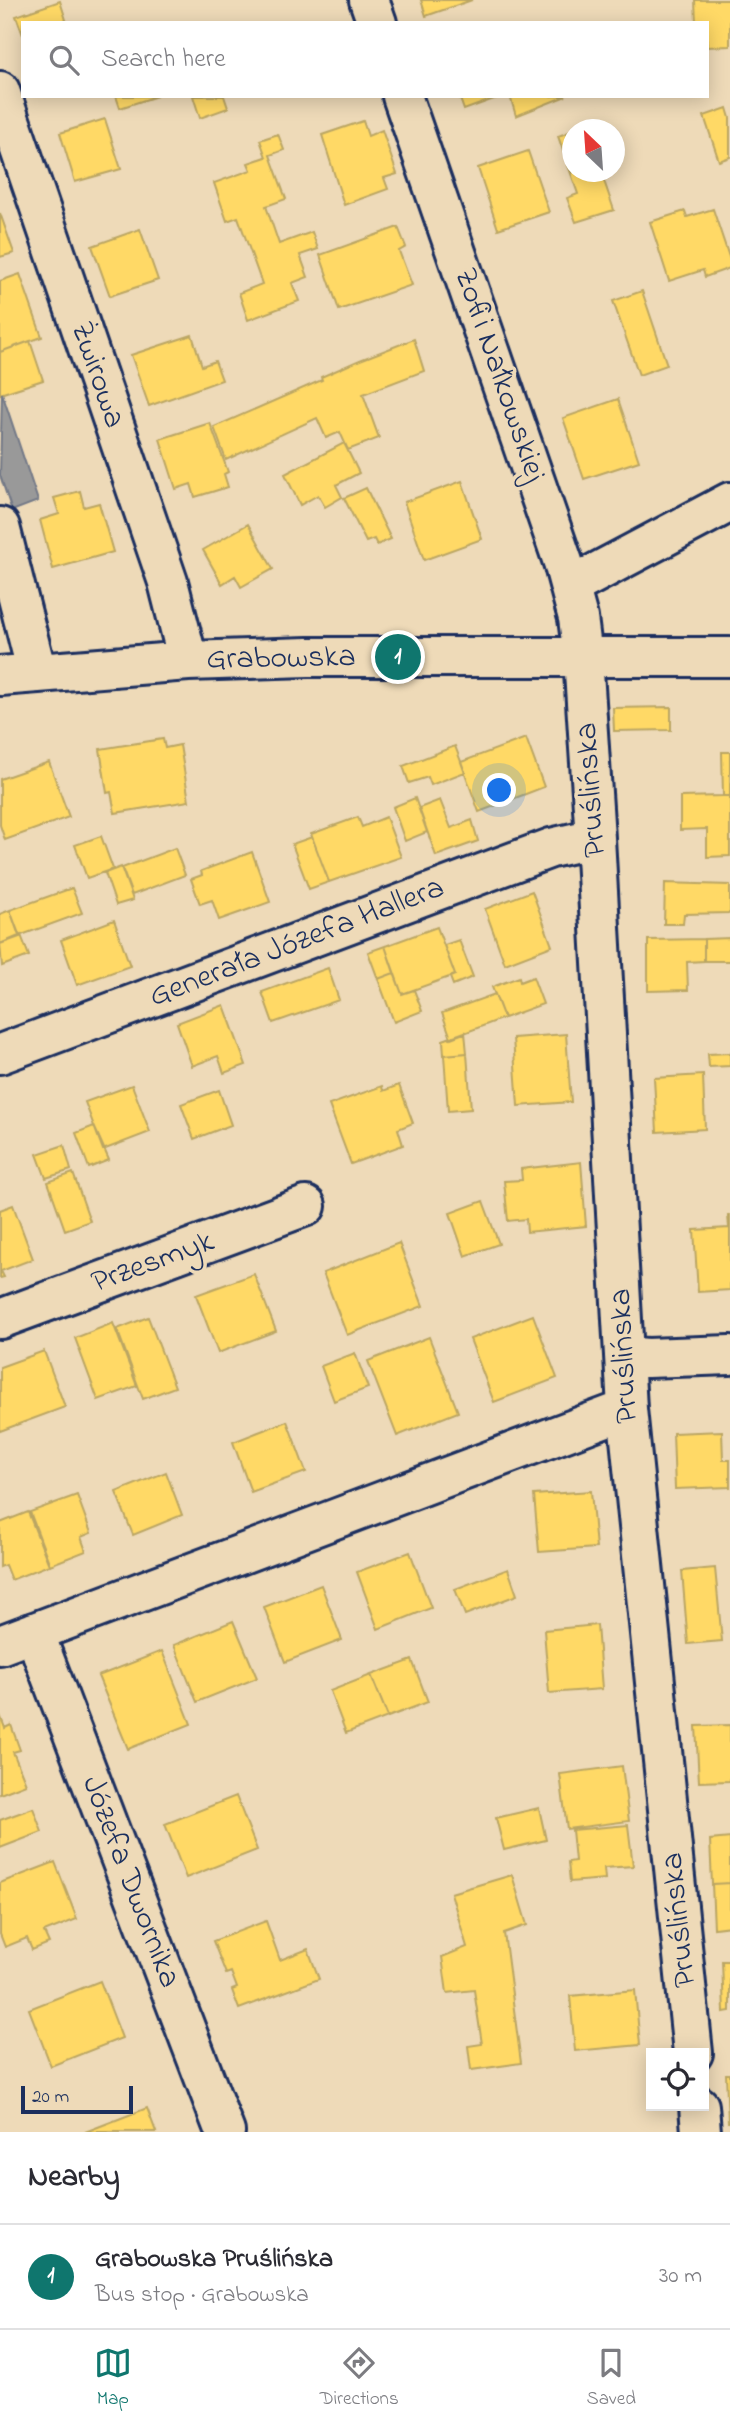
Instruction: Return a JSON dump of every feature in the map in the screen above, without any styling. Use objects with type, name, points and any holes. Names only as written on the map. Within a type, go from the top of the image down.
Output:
[{"type":"street","points":[[369,0],[376,21]]},
{"type":"street","name":"Żwirowa","points":[[0,91],[168,582],[188,661]]},
{"type":"street","name":"Zofii Nałkowskiej","points":[[403,98],[571,586],[583,657]]},
{"type":"street","points":[[571,586],[730,502]]},
{"type":"street","points":[[3,552],[18,674]]},
{"type":"street","name":"Grabowska","points":[[18,674],[188,661],[309,657],[730,657]]},
{"type":"street","name":"Pruślińska","points":[[583,657],[627,1409],[692,2048]]},
{"type":"street","name":"Generała Józefa Hallera","points":[[0,1054],[551,848],[595,838]]},
{"type":"street","name":"Przesmyk","points":[[0,1319],[306,1206]]},
{"type":"street","points":[[625,1356],[647,1358],[730,1355]]},
{"type":"street","points":[[17,1639],[627,1409]]},
{"type":"street","name":"Józefa Dwornika","points":[[17,1639],[225,2132]]},
{"type":"street","points":[[699,2111],[701,2132]]},
{"type":"building: Homes","points":[[421,0],[472,0],[426,16]]},
{"type":"building: Homes","points":[[695,0],[730,0],[730,46],[709,47],[709,21],[696,21]]},
{"type":"building: Homes","points":[[60,1],[66,21],[21,21],[21,30],[16,16]]},
{"type":"building: Homes","points":[[117,98],[151,98],[120,108]]},
{"type":"building: Homes","points":[[194,98],[225,98],[228,108],[200,118]]},
{"type":"building: Homes","points":[[460,98],[497,98],[464,110]]},
{"type":"building: Homes","points":[[511,98],[561,98],[516,116]]},
{"type":"building: Homes","points":[[727,108],[730,118],[730,157],[719,161],[704,116]]},
{"type":"building: Homes","points":[[105,119],[121,169],[75,182],[60,133]]},
{"type":"building: Homes","points":[[363,121],[368,136],[382,130],[397,174],[384,178],[388,189],[344,205],[322,135]]},
{"type":"building: Homes","points":[[278,134],[284,150],[270,155],[286,199],[266,206],[279,244],[312,232],[318,249],[300,255],[308,277],[292,283],[299,301],[248,320],[239,293],[262,284],[238,217],[227,221],[214,183],[251,170],[248,163],[266,157],[260,140]]},
{"type":"building: Homes","points":[[528,151],[549,212],[498,229],[478,168]]},
{"type":"building: Homes","points":[[574,182],[604,182],[614,210],[576,222],[567,198],[578,194]]},
{"type":"building: Homes","points":[[713,209],[730,260],[730,268],[705,277],[703,270],[669,281],[650,222],[685,211],[687,217]]},
{"type":"building: Homes","points":[[0,213],[14,253],[0,257]]},
{"type":"building: Homes","points":[[398,227],[406,247],[399,251],[412,285],[339,310],[320,255]]},
{"type":"building: Homes","points":[[140,229],[158,280],[110,296],[92,246]]},
{"type":"building: Homes","points":[[20,274],[42,337],[0,352],[0,281]]},
{"type":"building: Homes","points":[[642,291],[667,365],[639,375],[613,301]]},
{"type":"building: Homes","points":[[192,335],[202,366],[215,361],[222,380],[149,406],[131,355]]},
{"type":"building: Homes","points":[[414,339],[424,371],[363,394],[379,438],[348,450],[340,432],[326,438],[317,418],[226,460],[214,427],[322,380],[321,377]]},
{"type":"building: Homes","points":[[30,341],[43,380],[0,394],[0,352]]},
{"type":"building: Homes","points":[[618,399],[639,461],[584,479],[563,418]]},
{"type":"building: Homes","points":[[210,423],[228,472],[224,474],[228,487],[195,497],[191,484],[176,489],[160,439]]},
{"type":"building: Homes","points":[[344,443],[359,473],[336,485],[342,497],[325,507],[318,495],[300,505],[285,474]]},
{"type":"building: Homes","points":[[462,481],[482,539],[424,560],[404,502]]},
{"type":"building: Homes","points":[[366,488],[391,539],[377,545],[374,539],[366,542],[344,498]]},
{"type":"building: Homes","points":[[80,491],[84,507],[99,503],[113,552],[53,569],[40,520],[59,514],[54,498]]},
{"type":"building: Homes","points":[[248,524],[273,569],[241,587],[235,576],[222,584],[203,550]]},
{"type":"building: Homes","points":[[671,707],[671,730],[614,731],[613,708]]},
{"type":"building: Homes","points":[[526,738],[544,787],[479,812],[461,762]]},
{"type":"building: Homes","points":[[163,739],[165,748],[180,745],[189,801],[115,813],[111,792],[107,793],[100,749]]},
{"type":"building: Homes","points":[[455,746],[465,772],[431,785],[428,777],[409,783],[403,766]]},
{"type":"building: Homes","points":[[722,752],[730,752],[730,796],[723,796]]},
{"type":"building: Homes","points":[[49,762],[69,817],[5,840],[0,825],[0,779]]},
{"type":"building: Homes","points":[[730,796],[730,856],[707,857],[707,829],[680,830],[680,797]]},
{"type":"building: Homes","points":[[415,798],[427,832],[405,841],[393,807]]},
{"type":"building: Homes","points":[[440,800],[451,828],[472,820],[478,841],[436,856],[419,808]]},
{"type":"building: Homes","points":[[358,817],[362,827],[386,817],[401,857],[329,882],[311,834]]},
{"type":"building: Homes","points":[[101,836],[113,869],[87,878],[75,845]]},
{"type":"building: Homes","points":[[312,837],[329,882],[309,889],[292,844]]},
{"type":"building: Homes","points":[[175,848],[185,875],[132,895],[122,868]]},
{"type":"building: Homes","points":[[252,852],[270,902],[219,920],[212,900],[200,904],[191,879],[202,875],[201,871]]},
{"type":"building: Homes","points":[[121,867],[133,900],[116,905],[105,873]]},
{"type":"building: Homes","points":[[665,883],[730,885],[730,913],[684,914],[683,924],[664,924]]},
{"type":"building: Homes","points":[[72,888],[82,913],[19,936],[10,910]]},
{"type":"building: Homes","points":[[532,891],[552,946],[505,964],[485,909]]},
{"type":"building: Homes","points":[[10,910],[20,937],[0,944],[0,914]]},
{"type":"building: Homes","points":[[114,920],[130,966],[77,985],[61,940]]},
{"type":"building: Homes","points":[[437,927],[455,975],[402,994],[385,946]]},
{"type":"building: Homes","points":[[21,935],[29,956],[2,966],[0,944]]},
{"type":"building: Homes","points":[[730,938],[730,961],[704,961],[704,939]]},
{"type":"building: Homes","points":[[704,939],[704,961],[687,962],[688,990],[648,991],[648,940]]},
{"type":"building: Homes","points":[[459,940],[473,977],[453,985],[450,977],[455,975],[444,945]]},
{"type":"building: Homes","points":[[385,946],[394,973],[378,979],[368,952]]},
{"type":"building: Homes","points":[[328,968],[339,1000],[273,1023],[262,992]]},
{"type":"building: Homes","points":[[394,973],[402,994],[414,990],[422,1011],[394,1022],[378,979]]},
{"type":"building: Homes","points":[[519,977],[520,982],[533,977],[543,1004],[504,1018],[492,987]]},
{"type":"building: Homes","points":[[495,994],[504,1018],[451,1038],[442,1013]]},
{"type":"building: Homes","points":[[224,1005],[246,1065],[224,1073],[218,1056],[192,1066],[177,1023]]},
{"type":"building: Homes","points":[[465,1032],[467,1053],[444,1055],[443,1040]]},
{"type":"building: Homes","points":[[566,1034],[571,1102],[518,1106],[513,1038]]},
{"type":"building: Homes","points":[[467,1053],[471,1109],[448,1111],[444,1055]]},
{"type":"building: Homes","points":[[730,1053],[730,1066],[709,1067],[708,1054]]},
{"type":"building: Homes","points":[[703,1075],[705,1129],[657,1132],[654,1078]]},
{"type":"building: Homes","points":[[132,1085],[150,1132],[103,1150],[85,1102]]},
{"type":"building: Homes","points":[[399,1085],[413,1123],[398,1129],[403,1145],[351,1164],[329,1105],[382,1086],[383,1091]]},
{"type":"building: Homes","points":[[219,1090],[231,1125],[194,1139],[181,1104]]},
{"type":"building: Homes","points":[[94,1126],[109,1160],[89,1168],[76,1133]]},
{"type":"building: Homes","points":[[64,1145],[71,1170],[46,1178],[37,1154]]},
{"type":"building: Homes","points":[[581,1162],[586,1226],[527,1232],[526,1219],[508,1221],[504,1181],[522,1180],[521,1169]]},
{"type":"building: Homes","points":[[73,1173],[90,1221],[65,1230],[48,1182]]},
{"type":"building: Homes","points":[[483,1201],[499,1244],[465,1256],[450,1213]]},
{"type":"building: Homes","points":[[13,1205],[33,1259],[1,1271],[4,1277],[0,1278],[0,1210]]},
{"type":"building: Homes","points":[[730,1215],[730,1290],[698,1292],[694,1230],[729,1228]]},
{"type":"building: Homes","points":[[399,1243],[423,1306],[347,1335],[323,1273]]},
{"type":"building: Homes","points":[[254,1274],[276,1331],[218,1353],[196,1295]]},
{"type":"building: Homes","points":[[533,1315],[557,1378],[494,1402],[470,1339]]},
{"type":"building: Homes","points":[[148,1317],[175,1387],[143,1399],[117,1329]]},
{"type":"building: Homes","points":[[113,1323],[137,1386],[98,1400],[75,1338]]},
{"type":"building: Homes","points":[[429,1337],[458,1412],[397,1436],[368,1361]]},
{"type":"building: Homes","points":[[44,1351],[65,1407],[0,1431],[0,1367]]},
{"type":"building: Homes","points":[[355,1353],[368,1388],[334,1401],[321,1366]]},
{"type":"building: Homes","points":[[287,1421],[306,1472],[251,1492],[233,1442]]},
{"type":"building: Homes","points":[[722,1431],[723,1460],[730,1460],[730,1487],[675,1489],[673,1433]]},
{"type":"building: Homes","points":[[166,1472],[182,1515],[133,1535],[116,1492]]},
{"type":"building: Homes","points":[[591,1491],[596,1548],[539,1552],[534,1495]]},
{"type":"building: Homes","points":[[77,1495],[91,1533],[81,1537],[86,1551],[50,1565],[30,1512]]},
{"type":"building: Homes","points":[[28,1512],[49,1565],[11,1580],[5,1565],[0,1567],[0,1523]]},
{"type":"building: Homes","points":[[410,1552],[431,1608],[378,1629],[357,1572]]},
{"type":"building: Homes","points":[[715,1568],[722,1641],[688,1644],[682,1571]]},
{"type":"building: Homes","points":[[508,1569],[517,1595],[465,1615],[455,1589]]},
{"type":"building: Homes","points":[[321,1585],[342,1640],[285,1662],[264,1607]]},
{"type":"building: Homes","points":[[233,1621],[257,1678],[197,1702],[174,1645]]},
{"type":"building: Homes","points":[[597,1625],[602,1689],[549,1693],[544,1630]]},
{"type":"building: Homes","points":[[162,1651],[191,1724],[128,1749],[98,1676]]},
{"type":"building: Homes","points":[[412,1660],[428,1702],[388,1717],[371,1675]]},
{"type":"building: Homes","points":[[371,1675],[388,1717],[346,1733],[330,1691]]},
{"type":"building: Homes","points":[[0,1715],[5,1728],[11,1725],[20,1750],[13,1752],[26,1784],[0,1794]]},
{"type":"building: Homes","points":[[730,1725],[730,1781],[699,1782],[696,1726]]},
{"type":"building: Homes","points":[[622,1766],[629,1821],[567,1829],[560,1774]]},
{"type":"building: Homes","points":[[236,1796],[257,1850],[186,1878],[165,1824]]},
{"type":"building: Homes","points":[[33,1808],[42,1832],[0,1848],[0,1820]]},
{"type":"building: Homes","points":[[539,1808],[546,1840],[504,1850],[496,1818]]},
{"type":"building: Homes","points":[[628,1825],[633,1866],[604,1868],[605,1879],[570,1882],[568,1862],[575,1861],[572,1830]]},
{"type":"building: Homes","points":[[730,1838],[730,1883],[712,1884],[710,1840]]},
{"type":"building: Homes","points":[[55,1862],[77,1919],[44,1932],[49,1943],[32,1950],[27,1938],[5,1947],[0,1934],[0,1883]]},
{"type":"building: Homes","points":[[512,1875],[527,1925],[504,1933],[521,2063],[471,2070],[468,2046],[482,2044],[474,1990],[447,1993],[442,1957],[467,1947],[451,1893]]},
{"type":"building: Homes","points":[[730,1883],[730,1926],[714,1928],[712,1884]]},
{"type":"building: Homes","points":[[266,1921],[280,1960],[308,1949],[319,1979],[239,2009],[232,1990],[237,1988],[231,1972],[226,1974],[213,1941]]},
{"type":"building: Homes","points":[[722,1961],[730,1961],[730,2011],[724,2012]]},
{"type":"building: Homes","points":[[100,1981],[122,2038],[51,2066],[29,2009]]},
{"type":"building: Homes","points":[[635,1990],[640,2045],[575,2051],[570,1996]]},
{"type":"building: Homes","points":[[726,2074],[730,2074],[730,2122],[728,2122]]},
{"type":"building: Homes","points":[[147,2108],[156,2132],[85,2132]]},
{"type":"building: Industry","points":[[2,393],[38,501],[12,511],[0,475]]},
{"type":"place","name":"Grabowska Pruślińska","points":[[398,657]]}]
